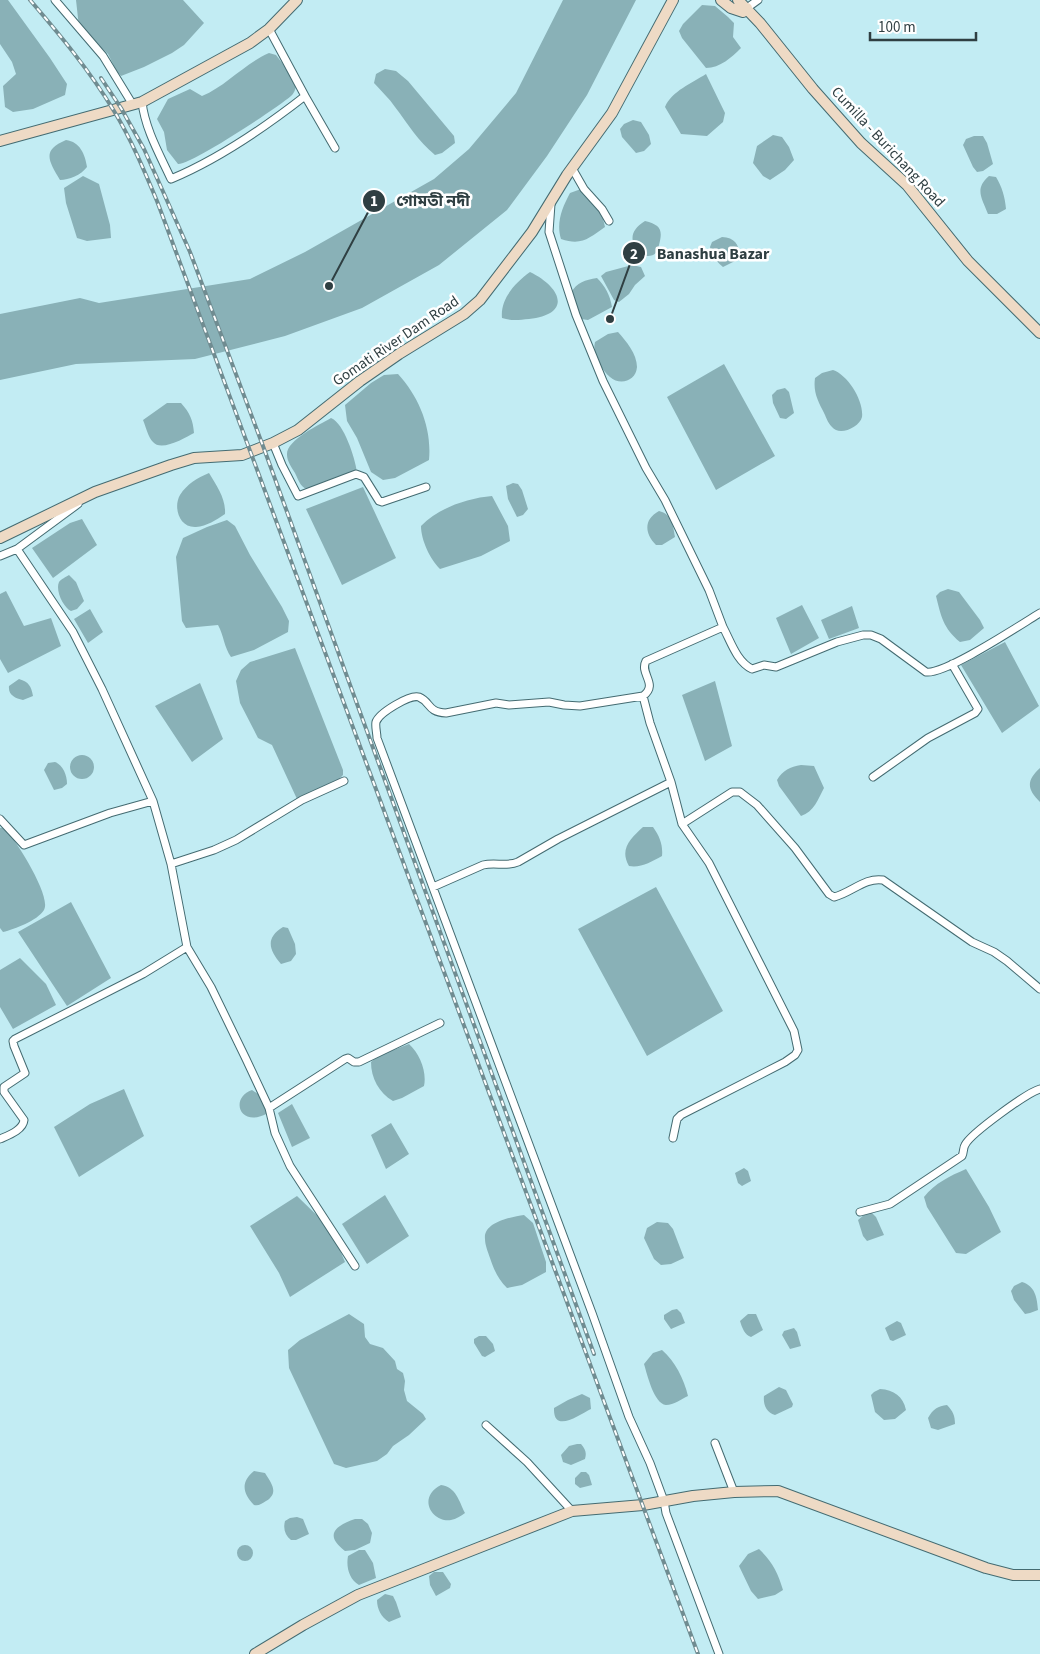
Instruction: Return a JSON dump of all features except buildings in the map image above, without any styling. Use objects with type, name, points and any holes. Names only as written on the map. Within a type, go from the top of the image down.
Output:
[{"type":"main road","points":[[0,141],[137,103],[250,42],[269,29],[297,0]]},
{"type":"main road","name":"Gomati River Dam Road","points":[[0,538],[95,492],[186,460],[242,454],[298,430],[360,381],[399,354],[464,314],[480,300],[532,232],[572,168],[612,113],[673,0]]},
{"type":"main road","points":[[721,0],[738,11],[743,12],[742,3]]},
{"type":"main road","name":"Cumilla - Burichang Road","points":[[742,3],[855,137],[907,185],[968,261],[1040,333]]},
{"type":"main road","points":[[256,1654],[303,1625],[358,1595],[572,1511],[643,1505],[693,1496],[734,1492],[778,1491],[986,1568],[1013,1575],[1040,1574]]},
{"type":"street","points":[[55,0],[103,56],[143,110],[170,179],[206,162],[267,125],[305,96]]},
{"type":"street","points":[[742,3],[758,0]]},
{"type":"street","points":[[269,29],[335,148]]},
{"type":"street","points":[[572,168],[584,189],[602,209],[609,221]]},
{"type":"street","points":[[551,203],[549,232],[576,315],[603,382],[646,468],[665,500],[709,590],[723,627],[740,660],[746,666],[752,668],[764,665],[776,667],[837,642],[863,635],[871,635],[881,639],[930,673],[981,649],[1040,613]]},
{"type":"street","points":[[273,442],[298,496],[356,474],[364,477],[382,502],[426,487]]},
{"type":"street","points":[[0,556],[17,549],[95,492]]},
{"type":"street","points":[[17,549],[73,632],[102,688],[153,801],[171,864],[187,947],[210,987],[269,1108],[275,1133],[290,1166],[355,1266]]},
{"type":"street","points":[[719,1654],[666,1513],[664,1501],[650,1463],[629,1416],[377,738],[376,723],[380,715],[398,703],[416,697],[422,698],[429,707],[438,712],[446,713],[496,703],[508,705],[549,702],[580,706],[642,696],[650,688],[644,665],[646,661],[723,627]]},
{"type":"street","points":[[874,777],[928,738],[978,710],[952,664]]},
{"type":"street","points":[[642,696],[671,782],[682,824],[709,863],[794,1032],[798,1050],[795,1055],[784,1062],[681,1115],[678,1119],[673,1138]]},
{"type":"street","points":[[171,864],[214,850],[236,840],[302,800],[344,781]]},
{"type":"street","points":[[433,888],[483,865],[514,864],[558,839],[671,782]]},
{"type":"street","points":[[682,824],[732,792],[740,792],[748,796],[757,805],[795,848],[829,894],[834,897],[875,878],[883,880],[972,942],[994,952],[1007,961],[1040,989]]},
{"type":"street","points":[[0,819],[24,845],[110,813],[153,801]]},
{"type":"street","points":[[0,1139],[21,1128],[24,1124],[24,1120],[4,1092],[4,1087],[25,1073],[14,1046],[13,1042],[16,1038],[143,974],[187,947]]},
{"type":"street","points":[[269,1108],[345,1059],[348,1058],[354,1062],[360,1062],[440,1023]]},
{"type":"street","points":[[860,1212],[890,1204],[962,1156],[966,1143],[992,1120],[1031,1091],[1040,1089]]},
{"type":"street","points":[[486,1425],[527,1462],[572,1511]]},
{"type":"street","points":[[716,1443],[734,1492]]},
{"type":"water","points":[[0,0],[8,0],[50,58],[67,84],[65,95],[33,109],[13,112],[5,107],[3,86],[16,74],[12,62],[0,44]]},
{"type":"water","points":[[76,0],[183,0],[204,23],[184,45],[172,53],[121,76],[108,54],[79,27]]},
{"type":"water","points":[[563,0],[636,0],[587,95],[547,156],[507,210],[439,265],[362,308],[285,336],[195,359],[76,364],[0,380],[0,314],[80,298],[99,303],[250,279],[305,252],[434,179],[469,149],[516,93]]},
{"type":"water","points":[[702,5],[715,6],[734,23],[733,37],[741,48],[725,61],[711,68],[706,68],[682,38],[679,31],[683,24]]},
{"type":"water","points":[[269,53],[276,55],[296,86],[293,94],[216,146],[186,162],[178,164],[167,150],[164,132],[157,119],[168,99],[190,89],[202,96],[211,92],[251,63]]},
{"type":"water","points":[[385,69],[396,71],[408,81],[454,136],[455,143],[442,153],[435,155],[423,144],[374,83],[376,74]]},
{"type":"water","points":[[706,74],[725,113],[723,122],[707,136],[681,134],[665,107],[672,96]]},
{"type":"water","points":[[633,120],[641,122],[649,135],[651,144],[644,151],[636,153],[622,137],[620,129],[624,124]]},
{"type":"water","points":[[773,135],[782,137],[789,147],[794,160],[785,170],[770,180],[763,176],[753,163],[757,146]]},
{"type":"water","points":[[974,136],[983,136],[993,164],[983,171],[977,172],[973,167],[963,145],[966,139]]},
{"type":"water","points":[[66,140],[75,143],[81,149],[87,167],[75,176],[60,180],[50,161],[50,152],[58,144]]},
{"type":"water","points":[[83,176],[99,184],[110,225],[111,238],[87,241],[77,238],[66,203],[64,188]]},
{"type":"water","points":[[989,176],[996,177],[1002,188],[1005,200],[1006,209],[997,214],[988,214],[981,194],[982,185]]},
{"type":"water","points":[[581,189],[601,210],[605,227],[585,240],[574,242],[561,239],[559,227],[565,204],[570,193]]},
{"type":"water","points":[[645,221],[658,226],[661,232],[658,249],[651,256],[644,256],[639,252],[632,238],[639,225]]},
{"type":"water","points":[[722,237],[731,239],[736,243],[739,254],[739,259],[723,267],[718,263],[710,247],[712,242]]},
{"type":"water","points":[[632,265],[641,267],[645,276],[619,302],[614,300],[601,276],[606,272]]},
{"type":"water","points":[[530,272],[541,278],[555,292],[558,299],[557,306],[552,312],[543,316],[518,320],[502,318],[503,304],[506,298],[519,281]]},
{"type":"water","points":[[597,278],[607,291],[612,307],[588,320],[581,319],[571,293],[582,282]]},
{"type":"water","points":[[618,332],[628,344],[637,362],[634,376],[627,381],[614,380],[607,374],[596,357],[595,342],[608,334]]},
{"type":"water","points":[[724,364],[775,456],[716,490],[667,397]]},
{"type":"water","points":[[833,370],[844,377],[854,389],[862,411],[861,420],[851,428],[843,431],[836,430],[830,425],[815,393],[815,378],[822,373]]},
{"type":"water","points":[[398,374],[418,403],[426,425],[429,460],[395,478],[383,480],[371,472],[357,438],[347,421],[345,405],[371,383],[384,375]]},
{"type":"water","points":[[785,388],[789,392],[794,413],[786,419],[780,418],[773,403],[772,395],[777,390]]},
{"type":"water","points":[[167,403],[181,403],[187,410],[193,424],[194,433],[162,446],[153,442],[143,420]]},
{"type":"water","points":[[331,418],[336,421],[344,434],[354,458],[357,472],[310,490],[304,488],[289,462],[288,449],[297,439]]},
{"type":"water","points":[[209,473],[222,498],[225,514],[196,527],[185,524],[178,511],[177,505],[180,495],[196,479]]},
{"type":"water","points":[[513,483],[518,484],[522,490],[528,509],[523,515],[517,517],[508,499],[506,486]]},
{"type":"water","points":[[363,487],[396,558],[342,585],[306,509]]},
{"type":"water","points":[[492,496],[508,526],[510,541],[481,556],[440,569],[427,549],[421,526],[436,514],[454,505]]},
{"type":"water","points":[[659,511],[669,517],[675,537],[662,545],[656,545],[649,536],[647,526],[654,514]]},
{"type":"water","points":[[82,519],[97,545],[53,578],[32,548],[70,523]]},
{"type":"water","points":[[227,520],[235,526],[289,621],[288,632],[254,650],[231,657],[218,625],[186,628],[182,621],[176,557],[183,538]]},
{"type":"water","points":[[69,575],[76,582],[84,601],[77,609],[71,611],[63,603],[58,590],[59,582]]},
{"type":"water","points":[[948,589],[959,592],[984,628],[970,640],[960,642],[954,637],[939,610],[936,596]]},
{"type":"water","points":[[6,591],[24,626],[51,618],[61,646],[8,673],[0,659],[0,594]]},
{"type":"water","points":[[802,605],[819,638],[791,654],[776,618]]},
{"type":"water","points":[[852,606],[859,628],[829,639],[821,620]]},
{"type":"water","points":[[90,609],[103,632],[88,643],[74,619]]},
{"type":"water","points":[[1005,642],[1039,706],[1002,733],[961,665]]},
{"type":"water","points":[[295,648],[343,770],[343,775],[338,780],[297,799],[272,745],[258,738],[240,703],[236,681],[241,670],[250,662]]},
{"type":"water","points":[[19,679],[29,685],[33,696],[23,700],[11,694],[9,686]]},
{"type":"water","points":[[715,681],[732,746],[705,761],[682,695]]},
{"type":"water","points":[[200,683],[223,739],[192,762],[155,706]]},
{"type":"water","points":[[82,755],[87,756],[93,762],[93,772],[87,778],[82,779],[77,778],[71,772],[70,767],[71,762],[77,756]]},
{"type":"water","points":[[55,762],[64,771],[67,784],[62,788],[54,790],[44,770],[48,763]]},
{"type":"water","points":[[801,765],[814,766],[824,788],[818,801],[809,811],[801,816],[779,786],[777,780],[787,770]]},
{"type":"water","points":[[1040,768],[1040,802],[1031,789],[1030,781]]},
{"type":"water","points":[[5,827],[38,881],[45,903],[44,910],[36,918],[19,927],[3,932],[0,928],[0,828]]},
{"type":"water","points":[[643,827],[653,827],[659,838],[662,856],[642,865],[629,866],[626,860],[626,849],[634,835]]},
{"type":"water","points":[[656,887],[723,1011],[647,1056],[578,929]]},
{"type":"water","points":[[71,902],[111,978],[67,1006],[18,932]]},
{"type":"water","points":[[283,927],[288,928],[295,944],[296,954],[291,961],[281,964],[274,954],[271,940],[273,935]]},
{"type":"water","points":[[20,958],[46,984],[56,1005],[13,1029],[0,1007],[0,970]]},
{"type":"water","points":[[409,1044],[422,1064],[424,1086],[393,1101],[384,1094],[377,1084],[372,1074],[371,1062],[378,1056]]},
{"type":"water","points":[[124,1089],[144,1136],[79,1177],[54,1127],[90,1104]]},
{"type":"water","points":[[252,1090],[258,1094],[268,1113],[258,1117],[250,1117],[241,1110],[241,1099]]},
{"type":"water","points":[[292,1104],[310,1138],[292,1147],[278,1113]]},
{"type":"water","points":[[391,1123],[409,1154],[386,1169],[371,1135]]},
{"type":"water","points":[[744,1168],[748,1171],[751,1181],[742,1186],[738,1183],[735,1173]]},
{"type":"water","points":[[966,1169],[989,1207],[1001,1232],[966,1254],[956,1253],[927,1207],[924,1197],[938,1184]]},
{"type":"water","points":[[385,1195],[409,1236],[367,1264],[342,1224]]},
{"type":"water","points":[[297,1196],[331,1229],[345,1262],[290,1297],[279,1273],[250,1226]]},
{"type":"water","points":[[871,1212],[876,1217],[884,1235],[867,1241],[863,1236],[858,1220]]},
{"type":"water","points":[[524,1215],[533,1223],[546,1262],[546,1272],[522,1285],[507,1288],[493,1266],[486,1244],[486,1233],[488,1228],[499,1221]]},
{"type":"water","points":[[657,1222],[668,1223],[673,1229],[684,1258],[671,1264],[661,1265],[654,1259],[644,1238],[647,1228]]},
{"type":"water","points":[[1022,1282],[1033,1289],[1038,1310],[1025,1314],[1014,1300],[1011,1291],[1014,1286]]},
{"type":"water","points":[[677,1309],[685,1323],[671,1329],[664,1319],[664,1315]]},
{"type":"water","points":[[349,1314],[364,1324],[365,1337],[370,1344],[383,1348],[395,1361],[397,1369],[403,1373],[407,1401],[423,1414],[426,1419],[377,1461],[346,1468],[334,1464],[289,1368],[288,1350],[300,1340]]},
{"type":"water","points":[[748,1314],[756,1314],[763,1330],[751,1337],[744,1331],[740,1321]]},
{"type":"water","points":[[897,1321],[901,1323],[906,1335],[893,1341],[890,1340],[885,1328]]},
{"type":"water","points":[[794,1328],[801,1346],[790,1349],[782,1335],[784,1331]]},
{"type":"water","points":[[479,1336],[486,1336],[493,1344],[495,1351],[485,1357],[482,1356],[474,1343],[474,1339]]},
{"type":"water","points":[[662,1350],[671,1359],[678,1371],[688,1396],[669,1405],[658,1400],[649,1381],[644,1364],[653,1353]]},
{"type":"water","points":[[779,1387],[786,1390],[793,1404],[792,1407],[775,1415],[769,1412],[766,1407],[764,1396]]},
{"type":"water","points":[[880,1389],[894,1392],[905,1405],[906,1410],[895,1419],[884,1420],[875,1412],[871,1395]]},
{"type":"water","points":[[582,1394],[590,1398],[591,1409],[568,1420],[558,1420],[555,1416],[554,1408]]},
{"type":"water","points":[[947,1405],[955,1418],[955,1424],[938,1430],[931,1428],[928,1418],[930,1415],[936,1408]]},
{"type":"water","points":[[581,1444],[585,1449],[585,1459],[571,1465],[563,1462],[561,1455],[569,1446]]},
{"type":"water","points":[[254,1471],[265,1473],[273,1488],[270,1498],[257,1505],[250,1501],[245,1492],[247,1479]]},
{"type":"water","points":[[581,1472],[586,1472],[589,1475],[592,1485],[580,1488],[575,1484],[575,1478]]},
{"type":"water","points":[[441,1485],[454,1492],[465,1513],[451,1520],[438,1518],[433,1514],[428,1503],[429,1496]]},
{"type":"water","points":[[297,1517],[303,1519],[309,1534],[296,1540],[291,1540],[285,1532],[285,1521]]},
{"type":"water","points":[[355,1519],[362,1519],[368,1524],[372,1533],[370,1543],[355,1550],[345,1551],[335,1540],[335,1532],[342,1525]]},
{"type":"water","points":[[245,1545],[251,1547],[253,1553],[251,1559],[245,1561],[239,1559],[237,1553],[239,1547]]},
{"type":"water","points":[[759,1549],[774,1568],[783,1590],[775,1595],[758,1599],[751,1591],[739,1566],[748,1554]]},
{"type":"water","points":[[359,1550],[365,1550],[373,1563],[376,1578],[359,1585],[351,1576],[347,1564],[348,1556]]},
{"type":"water","points":[[434,1572],[443,1572],[451,1584],[450,1588],[436,1596],[430,1585],[429,1576]]},
{"type":"water","points":[[385,1594],[393,1596],[401,1617],[389,1622],[382,1615],[377,1603],[377,1600]]},
{"type":"railway","points":[[30,0],[105,96],[132,144],[157,201],[698,1654]]},
{"type":"railway","points":[[101,78],[121,108],[144,149],[190,252],[263,446],[594,1354]]},
{"type":"place","name":"গোমতী নদী","points":[[329,286]]},
{"type":"place","name":"Banashua Bazar","points":[[610,319]]}]
